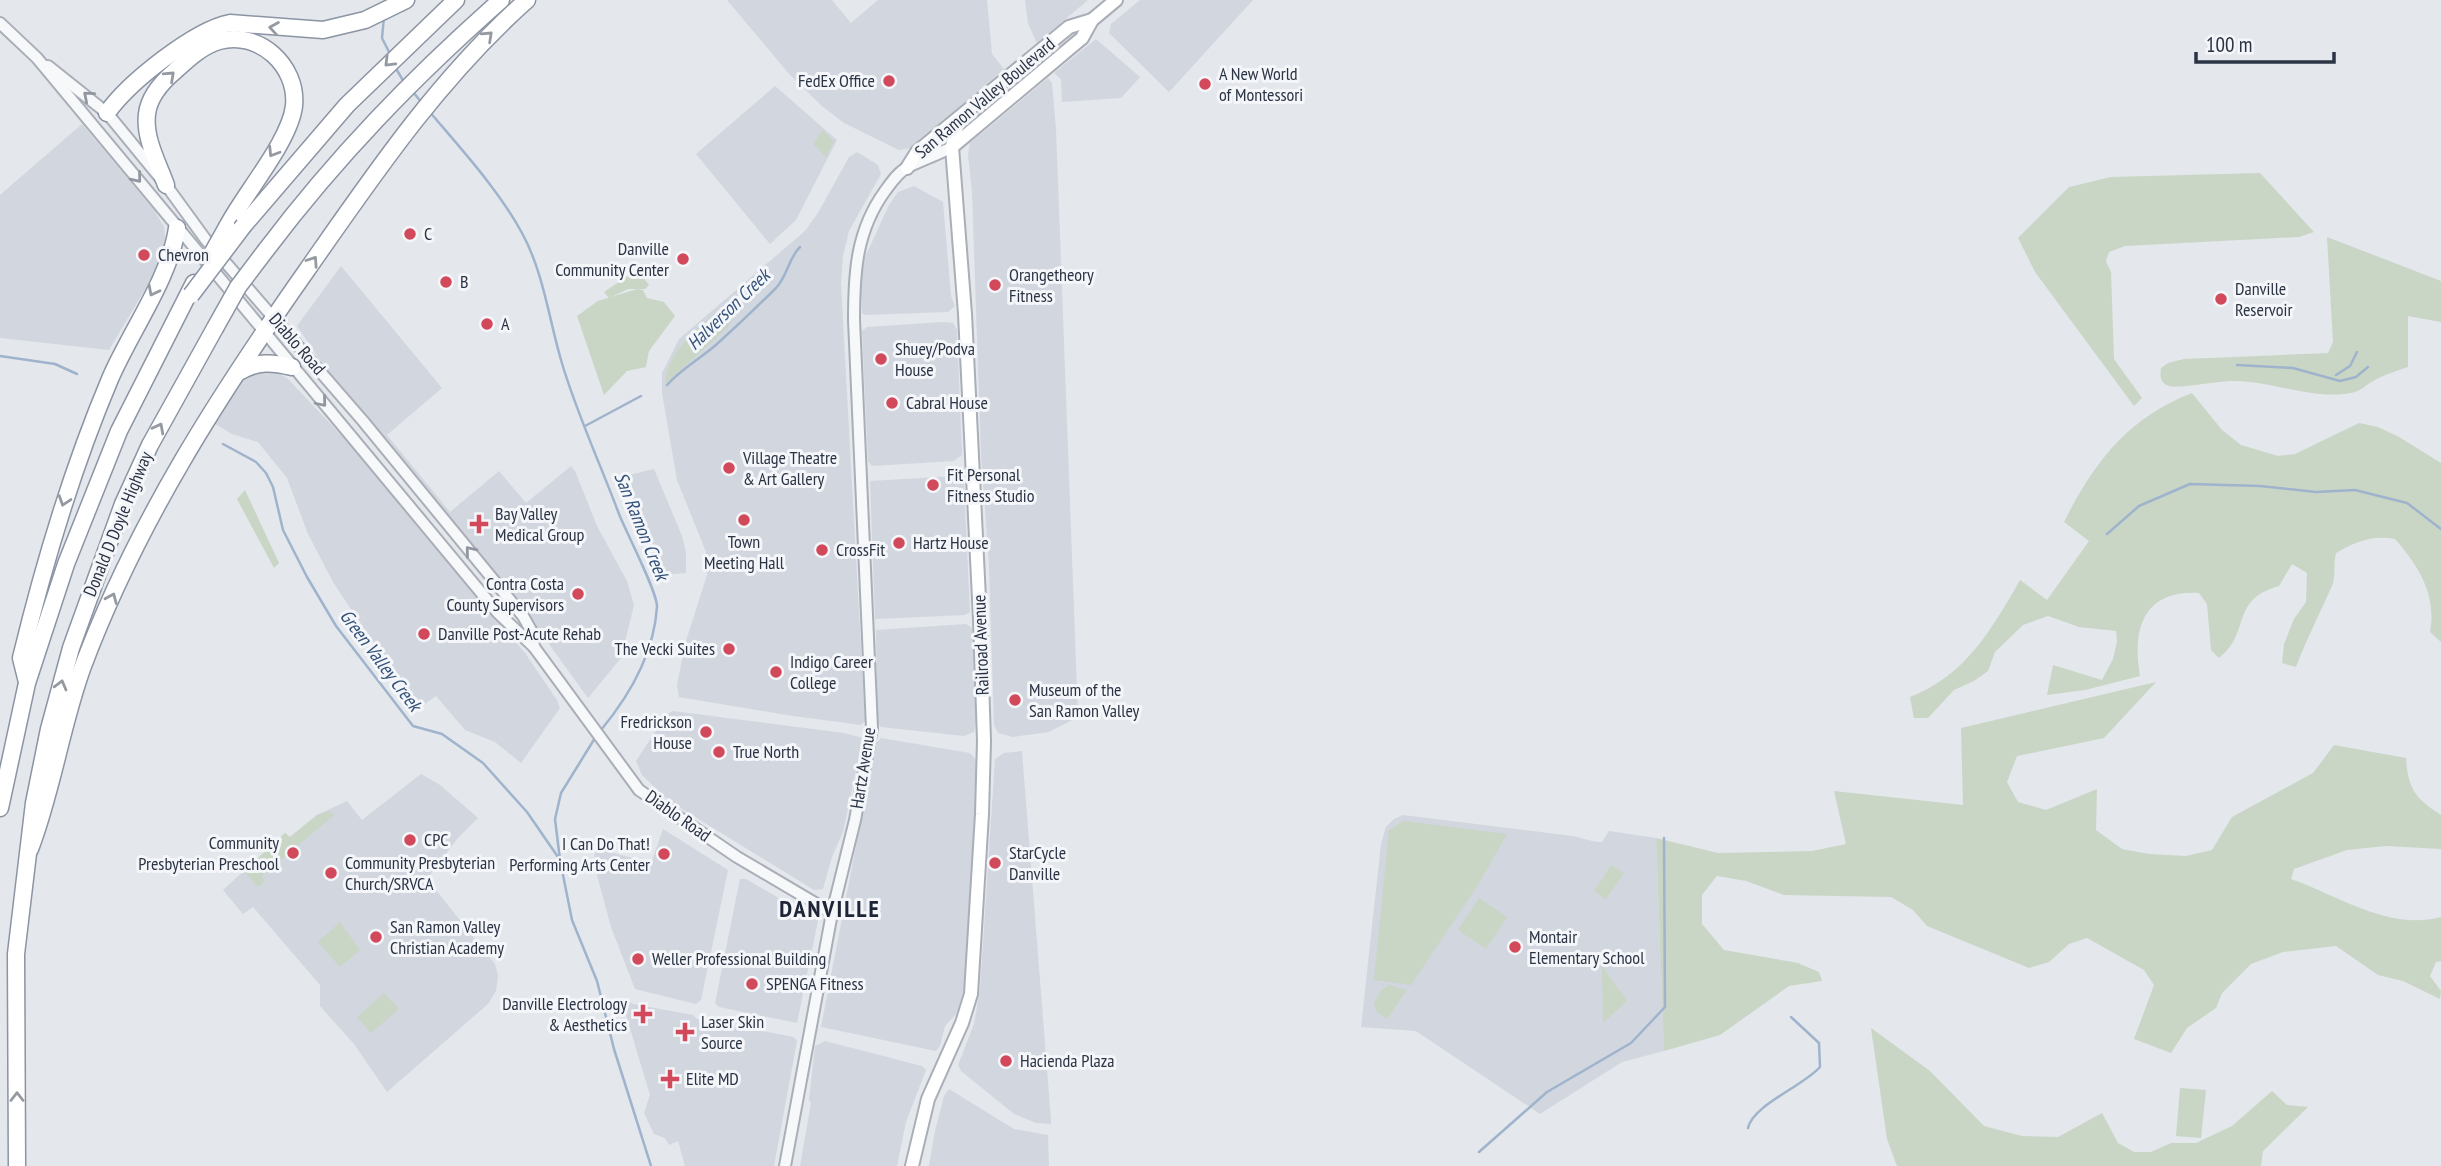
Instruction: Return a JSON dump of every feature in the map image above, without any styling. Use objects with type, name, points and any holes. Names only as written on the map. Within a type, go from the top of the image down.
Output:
[{"type":"highway","points":[[107,113],[187,41],[215,26],[248,23],[304,31],[341,27],[386,12],[406,0]]},
{"type":"highway","name":"Donald D Doyle Highway","points":[[0,807],[27,683],[66,564],[142,381],[193,288],[347,104],[456,0]]},
{"type":"highway","name":"Donald D Doyle Highway","points":[[17,1166],[16,954],[34,803],[50,729],[94,577],[150,445],[238,287],[316,185],[370,124],[439,55],[501,0]]},
{"type":"highway","points":[[30,849],[44,813],[69,707],[100,625],[165,488],[262,331],[399,140],[452,73],[527,0]]},
{"type":"highway","points":[[166,185],[146,125],[147,111],[157,88],[199,51],[219,41],[246,40],[269,51],[286,69],[292,82],[294,108],[284,134],[193,288]]},
{"type":"highway","points":[[27,683],[20,658],[63,504],[112,375],[172,253],[177,228]]},
{"type":"highway","points":[[237,373],[253,364],[275,363],[292,367]]},
{"type":"main road","name":"San Ramon Valley Boulevard","points":[[952,147],[1082,38],[1092,20],[1116,0]]},
{"type":"main road","name":"San Ramon Valley Boulevard","points":[[907,167],[917,152],[1069,27],[1092,20]]},
{"type":"main road","name":"Railroad Avenue","points":[[912,1166],[928,1099],[962,1023],[971,994],[982,814],[984,741],[980,619],[965,314],[952,147],[954,133],[962,117]]},
{"type":"street","name":"Diablo Road","points":[[0,23],[37,58],[498,613],[524,642],[534,647]]},
{"type":"street","name":"Diablo Road","points":[[37,58],[69,80],[107,113],[166,185],[206,240],[273,316],[523,616],[531,632],[534,647],[611,754],[652,801],[737,857],[832,913]]},
{"type":"street","points":[[94,125],[107,113]]},
{"type":"street","name":"San Ramon Valley Boulevard","points":[[907,167],[922,163],[952,147]]},
{"type":"street","name":"Hartz Avenue","points":[[785,1166],[832,913],[855,820],[872,728],[854,276],[858,246],[871,215],[894,179],[907,167]]},
{"type":"shaded area","points":[[727,0],[832,0],[851,23],[878,0],[987,0],[992,54],[1004,69],[911,148],[899,150],[844,123],[823,107],[790,75]]},
{"type":"shaded area","points":[[1025,0],[1088,0],[1037,43],[1028,24]]},
{"type":"shaded area","points":[[1140,0],[1253,0],[1169,92],[1109,33],[1111,24]]},
{"type":"shaded area","points":[[1096,39],[1140,77],[1121,98],[1062,102],[1061,79],[1054,73]]},
{"type":"shaded area","points":[[1048,78],[1052,83],[1056,129],[1078,717],[1049,732],[1013,737],[998,733],[994,725],[989,565],[981,453],[972,193],[968,154],[970,143]]},
{"type":"shaded area","points":[[775,86],[837,140],[796,220],[770,244],[696,154]]},
{"type":"shaded area","points":[[82,124],[154,210],[164,227],[166,245],[157,269],[109,350],[0,338],[0,195]]},
{"type":"shaded area","points":[[857,152],[878,165],[881,174],[849,231],[843,256],[841,284],[865,721],[861,725],[679,697],[677,685],[685,644],[707,575],[706,552],[677,480],[662,393],[662,373],[679,339],[805,231],[849,157]]},
{"type":"shaded area","points":[[914,186],[943,202],[951,296],[955,306],[948,312],[865,315],[862,313],[860,276],[866,255],[889,205],[898,192]]},
{"type":"shaded area","points":[[341,266],[442,388],[387,435],[450,512],[499,471],[526,503],[571,466],[575,471],[597,526],[627,581],[634,605],[621,658],[588,698],[504,582],[326,369],[297,326]]},
{"type":"shaded area","points":[[953,323],[957,330],[962,455],[954,461],[872,466],[868,461],[862,331],[867,327]]},
{"type":"shaded area","points":[[254,370],[275,371],[288,379],[342,436],[525,653],[557,700],[560,708],[521,763],[495,742],[465,730],[436,696],[422,706],[392,671],[333,582],[308,534],[287,478],[258,442],[232,434],[214,423],[239,384]]},
{"type":"shaded area","points":[[654,469],[682,536],[686,552],[686,573],[661,575],[627,484],[629,475]]},
{"type":"shaded area","points":[[956,476],[963,480],[964,485],[970,612],[965,615],[875,619],[870,481]]},
{"type":"shaded area","points":[[966,624],[972,628],[976,721],[974,732],[964,736],[881,727],[877,721],[876,630]]},
{"type":"shaded area","points":[[673,711],[844,733],[863,738],[843,832],[832,857],[823,889],[814,890],[669,801],[642,775],[636,761],[667,714]]},
{"type":"shaded area","points":[[881,738],[970,753],[976,760],[975,823],[964,990],[956,1014],[945,1026],[936,1051],[821,1027],[876,743]]},
{"type":"shaded area","points":[[1022,751],[1051,1124],[1036,1123],[1014,1114],[961,1071],[958,1065],[974,1024],[980,989],[995,759],[1004,753]]},
{"type":"shaded area","name":"San Ramon Valley Christian Academy","points":[[421,774],[440,785],[478,818],[457,839],[427,879],[495,964],[498,976],[496,991],[488,1004],[387,1092],[354,1044],[320,1006],[320,985],[253,907],[243,914],[223,890],[285,833],[290,837],[317,815],[347,801],[362,820]]},
{"type":"shaded area","name":"Montair Elementary School","points":[[1403,815],[1573,836],[1596,842],[1602,842],[1609,831],[1656,838],[1664,1051],[1622,1062],[1540,1114],[1416,1031],[1361,1027],[1381,844],[1386,827]]},
{"type":"shaded area","points":[[663,829],[728,870],[701,1000],[696,1004],[635,989],[611,927],[594,864],[595,848],[651,863]]},
{"type":"shaded area","points":[[740,879],[746,879],[818,921],[797,1023],[719,1007],[715,1003]]},
{"type":"shaded area","points":[[625,999],[633,1004],[693,1015],[697,1019],[794,1037],[797,1041],[774,1166],[685,1166],[678,1141],[669,1145],[665,1138],[654,1134],[644,1113],[650,1095],[622,1002]]},
{"type":"shaded area","points":[[825,1041],[922,1066],[926,1070],[906,1122],[897,1166],[800,1166],[811,1103],[809,1100],[815,1046]]},
{"type":"shaded area","points":[[949,1089],[1014,1129],[1048,1135],[1049,1166],[929,1166],[944,1096]]},
{"type":"green space","points":[[822,130],[834,141],[826,157],[813,144]]},
{"type":"green space","points":[[2260,173],[2314,232],[2299,237],[2125,246],[2109,252],[2106,261],[2111,272],[2114,359],[2142,398],[2134,406],[2035,272],[2018,238],[2069,187],[2111,177]]},
{"type":"green space","points":[[2327,237],[2441,281],[2441,322],[2408,316],[2408,367],[2377,379],[2358,391],[2340,394],[2309,393],[2247,382],[2226,381],[2173,387],[2162,381],[2161,368],[2168,363],[2184,359],[2328,353],[2333,342]]},
{"type":"green space","points":[[637,270],[649,285],[645,289],[628,289],[609,298],[604,292]]},
{"type":"green space","points":[[637,289],[643,290],[647,298],[664,302],[675,316],[649,351],[646,367],[627,371],[604,395],[577,316],[598,301]]},
{"type":"green space","points":[[723,307],[732,318],[728,327],[665,384],[667,372],[678,350]]},
{"type":"green space","points":[[2192,393],[2222,430],[2241,445],[2278,456],[2295,454],[2359,423],[2378,427],[2399,437],[2441,463],[2441,642],[2430,632],[2431,606],[2428,594],[2412,560],[2395,539],[2371,539],[2336,553],[2332,586],[2296,667],[2282,663],[2284,644],[2294,619],[2306,602],[2307,573],[2292,564],[2279,586],[2263,592],[2253,600],[2235,638],[2219,658],[2211,650],[2207,604],[2199,593],[2180,594],[2165,598],[2154,606],[2140,628],[2140,676],[2085,690],[2047,695],[2053,665],[2102,680],[2113,659],[2117,641],[2116,631],[2079,627],[2048,616],[2023,625],[1995,652],[1988,671],[1954,690],[1928,718],[1914,718],[1910,697],[1929,688],[1962,664],[1999,616],[2020,580],[2047,600],[2089,541],[2064,522],[2088,480],[2115,444],[2149,415]]},
{"type":"green space","points":[[245,490],[279,563],[274,568],[237,499]]},
{"type":"green space","points":[[2156,682],[2104,738],[2017,756],[2007,782],[2018,802],[2046,810],[2097,789],[2096,830],[2122,849],[2186,856],[2212,850],[2232,817],[2313,773],[2334,745],[2406,758],[2414,792],[2441,815],[2441,849],[2386,846],[2347,850],[2294,869],[2291,879],[2383,916],[2422,920],[2441,917],[2441,961],[2436,962],[2430,976],[2441,991],[2440,999],[2403,981],[2378,975],[2336,946],[2283,952],[2251,964],[2222,993],[2216,1008],[2187,1028],[2171,1053],[2134,1039],[2154,985],[2144,970],[2087,938],[2069,944],[2049,962],[2029,968],[1927,926],[1913,910],[1891,897],[1784,895],[1746,881],[1717,876],[1702,895],[1702,924],[1724,950],[1798,963],[1819,972],[1822,981],[1789,986],[1720,1035],[1664,1051],[1656,838],[1718,853],[1812,851],[1846,844],[1834,791],[1963,805],[1961,728]]},
{"type":"green space","points":[[330,811],[334,815],[262,876],[265,881],[258,887],[244,871],[285,833],[290,837],[317,815]]},
{"type":"green space","points":[[1404,821],[1507,834],[1478,885],[1411,985],[1374,980],[1389,830]]},
{"type":"green space","points":[[1611,865],[1624,873],[1606,899],[1594,891]]},
{"type":"green space","points":[[1479,898],[1507,917],[1486,949],[1458,930]]},
{"type":"green space","points":[[340,922],[360,950],[340,967],[318,942]]},
{"type":"green space","points":[[1602,966],[1627,1001],[1603,1023]]},
{"type":"green space","points":[[1389,985],[1407,990],[1387,1019],[1377,1012],[1374,1004],[1381,990]]},
{"type":"green space","points":[[384,993],[399,1009],[371,1033],[357,1017]]},
{"type":"green space","points":[[1871,1028],[1930,1071],[1984,1126],[2022,1136],[2058,1137],[2102,1113],[2118,1143],[2134,1152],[2151,1152],[2171,1143],[2196,1143],[2232,1126],[2272,1091],[2287,1105],[2308,1107],[2263,1151],[2261,1166],[1897,1166],[1887,1139]]},
{"type":"green space","points":[[2180,1088],[2206,1090],[2201,1138],[2176,1136]]},
{"type":"waterway","name":"San Ramon Creek","points":[[384,17],[382,38],[390,54]]},
{"type":"waterway","name":"San Ramon Creek","points":[[395,67],[404,82]]},
{"type":"waterway","name":"San Ramon Creek","points":[[413,92],[422,103]]},
{"type":"waterway","name":"San Ramon Creek","points":[[429,111],[490,185],[529,248],[574,399],[656,600],[655,624],[646,657],[631,688],[601,730]]},
{"type":"waterway","name":"Halverson Creek","points":[[667,385],[717,344],[776,288],[800,247]]},
{"type":"waterway","points":[[2336,375],[2350,366],[2357,352]]},
{"type":"waterway","name":"Green Valley Creek","points":[[0,356],[55,364],[77,374]]},
{"type":"waterway","points":[[2237,365],[2293,368],[2340,381],[2356,377],[2368,367]]},
{"type":"waterway","name":"Halverson Creek","points":[[585,426],[641,396]]},
{"type":"waterway","name":"Green Valley Creek","points":[[223,444],[256,462],[266,473],[273,487],[283,530],[307,577],[336,626],[413,726],[442,734],[483,763],[527,812],[558,857]]},
{"type":"waterway","points":[[2107,534],[2139,506],[2190,484],[2260,486],[2316,492],[2355,490],[2407,503],[2441,529]]},
{"type":"waterway","name":"San Ramon Creek","points":[[595,738],[561,793],[555,819],[560,860],[572,920],[597,981],[614,1049],[651,1166]]},
{"type":"waterway","points":[[1479,1152],[1547,1092],[1631,1043],[1665,1007],[1664,838]]},
{"type":"waterway","points":[[1748,1128],[1768,1104],[1820,1067],[1819,1043],[1791,1017]]},
{"type":"place","name":"FedEx Office","points":[[889,81]]},
{"type":"place","name":"A New World of Montessori","points":[[1205,84]]},
{"type":"place","name":"C","points":[[410,234]]},
{"type":"place","name":"Chevron","points":[[144,255]]},
{"type":"place","name":"Danville Community Center","points":[[683,259]]},
{"type":"place","name":"B","points":[[446,282]]},
{"type":"place","name":"Orangetheory Fitness","points":[[995,285]]},
{"type":"place","name":"Danville Reservoir","points":[[2221,299]]},
{"type":"place","name":"A","points":[[487,324]]},
{"type":"place","name":"Shuey/Podva House","points":[[881,359]]},
{"type":"place","name":"Cabral House","points":[[892,403]]},
{"type":"place","name":"Village Theatre & Art Gallery","points":[[729,468]]},
{"type":"place","name":"Fit Personal Fitness Studio","points":[[933,485]]},
{"type":"place","name":"Town Meeting Hall","points":[[744,520]]},
{"type":"place","name":"Bay Valley Medical Group","points":[[479,524]]},
{"type":"place","name":"Hartz House","points":[[899,543]]},
{"type":"place","name":"CrossFit","points":[[822,550]]},
{"type":"place","name":"Contra Costa County Supervisors","points":[[578,594]]},
{"type":"place","name":"Danville Post-Acute Rehab","points":[[424,634]]},
{"type":"place","name":"The Vecki Suites","points":[[729,649]]},
{"type":"place","name":"Indigo Career College","points":[[776,672]]},
{"type":"place","name":"Museum of the San Ramon Valley","points":[[1015,700]]},
{"type":"place","name":"Fredrickson House","points":[[706,732]]},
{"type":"place","name":"True North","points":[[719,752]]},
{"type":"place","name":"CPC","points":[[410,840]]},
{"type":"place","name":"Community Presbyterian Preschool","points":[[293,853]]},
{"type":"place","name":"I Can Do That! Performing Arts Center","points":[[664,854]]},
{"type":"place","name":"StarCycle Danville","points":[[995,863]]},
{"type":"place","name":"Community Presbyterian Church/SRVCA","points":[[331,873]]},
{"type":"place","name":"San Ramon Valley Christian Academy","points":[[376,937]]},
{"type":"place","name":"Montair Elementary School","points":[[1515,947]]},
{"type":"place","name":"Weller Professional Building","points":[[638,959]]},
{"type":"place","name":"SPENGA Fitness","points":[[752,984]]},
{"type":"place","name":"Danville Electrology & Aesthetics","points":[[643,1014]]},
{"type":"place","name":"Laser Skin Source","points":[[685,1032]]},
{"type":"place","name":"Hacienda Plaza","points":[[1006,1061]]},
{"type":"place","name":"Elite MD","points":[[670,1079]]},
{"type":"district","name":"DANVILLE","points":[[830,909]]}]
